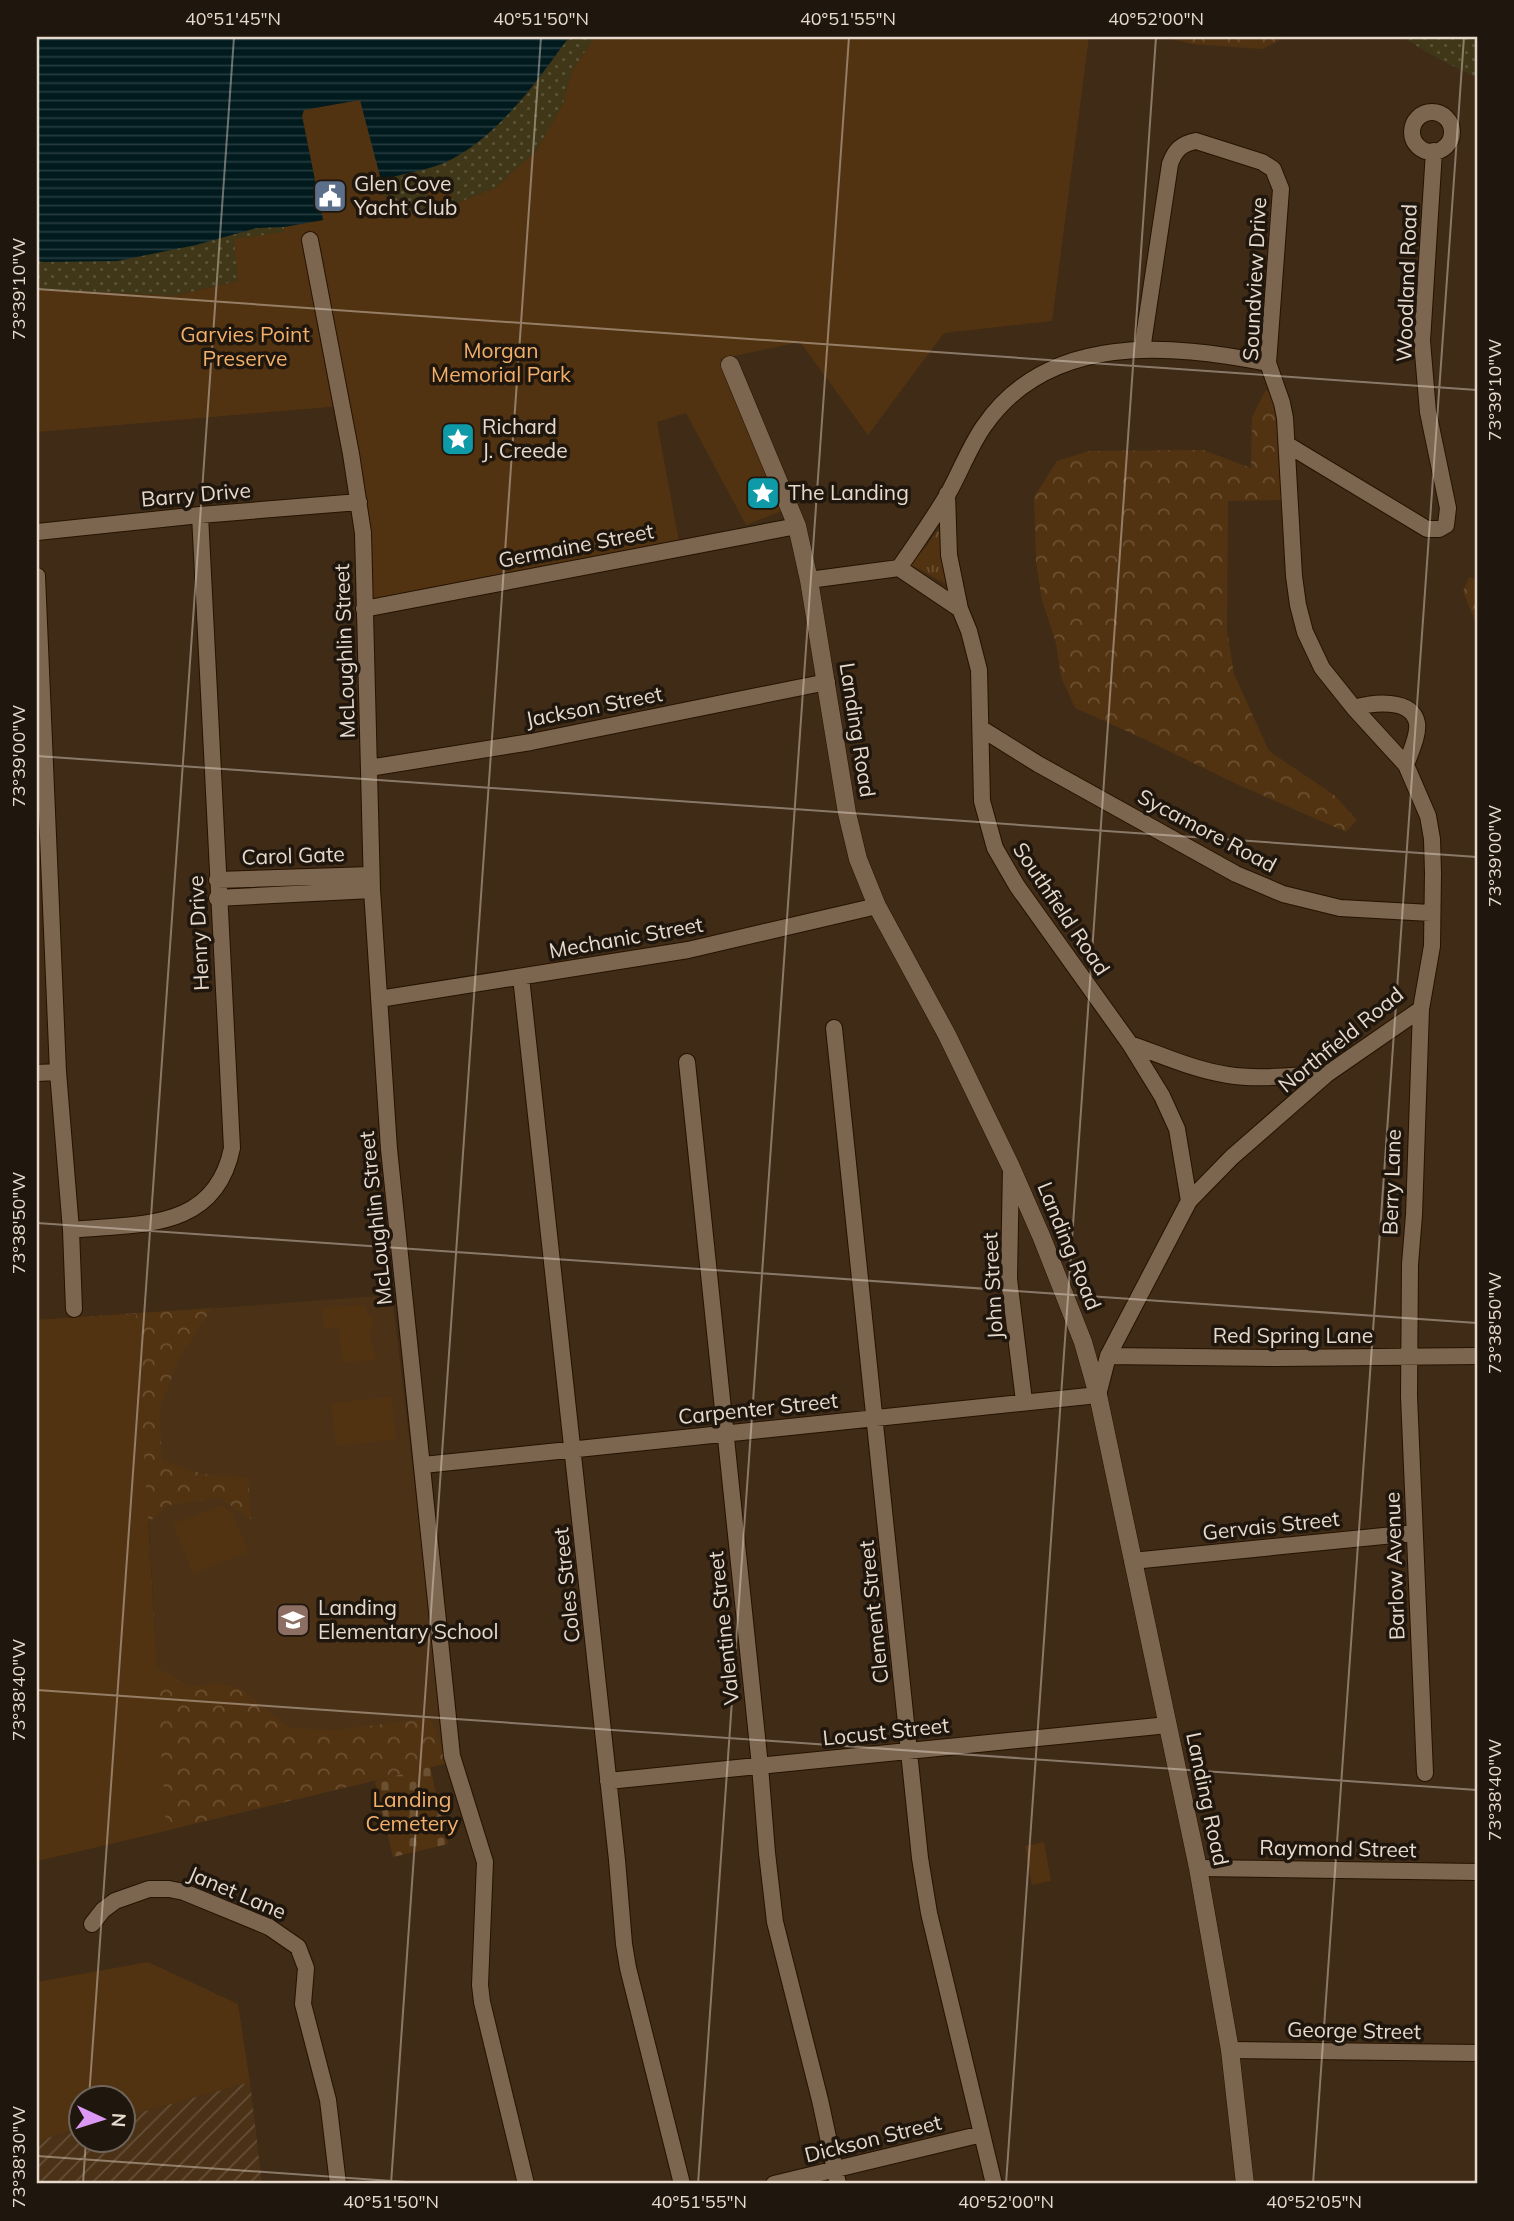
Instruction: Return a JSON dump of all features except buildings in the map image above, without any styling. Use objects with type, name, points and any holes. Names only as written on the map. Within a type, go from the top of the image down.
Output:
[{"type":"street","name":"Soundview Drive","points":[[1142,350],[1170,164],[1178,148],[1196,141],[1262,162],[1273,169],[1279,182],[1280,202],[1268,363],[1282,403],[1288,445]]},
{"type":"street","name":"Woodland Road","points":[[1288,445],[1427,530],[1446,525],[1448,500],[1428,412],[1423,341],[1434,151]]},
{"type":"street","name":"McLoughlin Street","points":[[310,240],[363,533],[372,882],[389,1149],[452,1756],[485,1862],[480,1985],[482,2002],[526,2184]]},
{"type":"street","points":[[899,568],[947,494],[984,426],[1001,406],[1029,382],[1060,364],[1083,356],[1116,350],[1217,353],[1268,363]]},
{"type":"street","name":"Landing Road","points":[[730,365],[797,526],[858,859],[877,906],[947,1035],[1011,1167],[1078,1329],[1098,1395],[1198,1868],[1230,2050],[1245,2184]]},
{"type":"street","name":"Northfield Road","points":[[1098,1395],[1108,1356],[1189,1202],[1232,1157],[1327,1074],[1420,1009],[1432,946],[1433,873],[1430,828],[1422,799],[1406,765],[1322,668],[1305,632],[1294,576],[1288,445]]},
{"type":"street","name":"Southfield Road","points":[[947,494],[949,555],[960,609],[976,653],[979,670],[982,801],[995,848],[1017,886],[1130,1044],[1162,1096],[1177,1129],[1189,1202]]},
{"type":"street","name":"Barry Drive","points":[[37,532],[359,502]]},
{"type":"street","name":"Henry Drive","points":[[71,1230],[175,1218],[203,1203],[215,1191],[228,1166],[232,1148],[200,515]]},
{"type":"street","name":"Germaine Street","points":[[364,609],[797,526]]},
{"type":"street","points":[[809,580],[899,568],[960,609]]},
{"type":"street","points":[[37,576],[58,1072],[71,1230],[74,1309]]},
{"type":"street","name":"Jackson Street","points":[[369,768],[531,742],[827,682]]},
{"type":"street","points":[[1354,708],[1391,703],[1414,715],[1417,729],[1406,765]]},
{"type":"street","name":"Sycamore Road","points":[[982,729],[1038,764],[1236,874],[1283,894],[1340,908],[1431,913]]},
{"type":"street","name":"Carol Gate","points":[[217,880],[372,882]]},
{"type":"street","name":"Carol Gate","points":[[218,898],[372,882]]},
{"type":"street","name":"Mechanic Street","points":[[379,999],[688,950],[877,906]]},
{"type":"street","name":"Coles Street","points":[[522,977],[628,1968],[682,2184]]},
{"type":"street","name":"Berry Lane","points":[[1409,1357],[1420,1009]]},
{"type":"street","name":"Clement Street","points":[[834,1028],[920,1858],[929,1913],[994,2184]]},
{"type":"street","points":[[1130,1044],[1201,1069],[1229,1075],[1254,1077],[1327,1074]]},
{"type":"street","name":"Valentine Street","points":[[687,1062],[775,1922],[820,2100],[836,2177]]},
{"type":"street","points":[[37,1073],[58,1072]]},
{"type":"street","name":"John Street","points":[[1011,1167],[1009,1279],[1024,1401]]},
{"type":"street","name":"Red Spring Lane","points":[[1108,1356],[1477,1356]]},
{"type":"street","name":"Barlow Avenue","points":[[1409,1357],[1425,1773]]},
{"type":"street","name":"Carpenter Street","points":[[423,1465],[1098,1395]]},
{"type":"street","name":"Gervais Street","points":[[1132,1561],[1414,1533]]},
{"type":"street","name":"Locust Street","points":[[608,1781],[1168,1725]]},
{"type":"street","name":"Raymond Street","points":[[1198,1868],[1477,1872]]},
{"type":"street","name":"Janet Lane","points":[[92,1924],[103,1910],[116,1900],[149,1889],[169,1889],[184,1892],[269,1927],[298,1947],[306,1968],[303,2004],[328,2101],[338,2184]]},
{"type":"street","name":"George Street","points":[[1230,2050],[1477,2053]]},
{"type":"street","name":"Dickson Street","points":[[774,2184],[836,2177],[982,2134]]},
{"type":"shaded area","name":"Landing Elementary School","points":[[392,1295],[448,1763],[166,1831],[137,1314]]},
{"type":"shaded area","points":[[250,2082],[262,2184],[37,2184],[37,2141],[66,2132],[66,2154],[136,2154],[136,2113]]},
{"type":"green space","name":"Morgan Memorial Park","points":[[595,37],[1089,37],[1052,321],[944,333],[868,435],[800,342],[720,359],[782,511],[746,525],[686,413],[657,422],[680,547],[366,606],[341,406],[37,432],[37,289],[174,296],[238,281],[234,239],[284,232],[284,227],[323,220],[301,110],[360,100],[391,216],[435,212],[495,188],[536,151],[563,104],[572,71]]},
{"type":"green space","points":[[1164,37],[1286,37],[1262,49],[1192,44]]},
{"type":"green space","points":[[446,180],[453,199],[432,207],[425,188]]},
{"type":"green space","points":[[1273,390],[1278,405],[1285,500],[1228,501],[1227,630],[1234,674],[1269,751],[1334,795],[1357,820],[1346,832],[1075,708],[1061,677],[1056,643],[1042,600],[1036,562],[1034,497],[1057,461],[1089,451],[1203,450],[1251,468],[1252,417],[1265,391]]},
{"type":"green space","points":[[943,523],[950,586],[909,564],[926,547]]},
{"type":"green space","points":[[1469,577],[1477,579],[1477,625],[1463,592]]},
{"type":"green space","points":[[365,1305],[366,1312],[375,1321],[369,1332],[376,1360],[342,1362],[339,1328],[324,1329],[322,1308]]},
{"type":"green space","points":[[212,1308],[180,1357],[159,1409],[162,1461],[203,1474],[248,1478],[251,1519],[220,1498],[168,1505],[148,1523],[157,1668],[189,1686],[221,1684],[242,1690],[289,1728],[337,1730],[430,1718],[448,1763],[37,1861],[37,1320]]},
{"type":"green space","points":[[136,1314],[166,1831],[37,1861],[37,1320]]},
{"type":"green space","points":[[392,1397],[396,1439],[336,1446],[331,1403]]},
{"type":"green space","points":[[221,1505],[233,1513],[248,1552],[193,1574],[173,1524]]},
{"type":"green space","name":"Landing Cemetery","points":[[430,1767],[448,1844],[393,1857],[375,1781]]},
{"type":"green space","points":[[1044,1842],[1051,1881],[1032,1885],[1025,1846]]},
{"type":"green space","points":[[148,1962],[238,2004],[250,2082],[136,2113],[136,2084],[66,2084],[66,2132],[37,2141],[37,1982]]},
{"type":"sand","points":[[569,37],[595,37],[572,71],[563,104],[536,151],[495,188],[435,212],[390,216],[381,180],[444,162],[525,97]]},
{"type":"sand","points":[[1402,37],[1477,37],[1477,78],[1435,57]]},
{"type":"sand","points":[[286,225],[284,232],[238,281],[174,296],[37,289],[37,234]]},
{"type":"water","points":[[37,37],[569,37],[514,108],[481,140],[463,153],[429,168],[381,180],[360,100],[304,110],[302,116],[323,220],[284,227],[257,228],[196,245],[117,261],[44,262],[37,261]]},
{"type":"place","name":"Glen Cove Yacht Club","points":[[330,196]]},
{"type":"place","name":"Richard J. Creede","points":[[458,439]]},
{"type":"place","name":"The Landing","points":[[763,493]]},
{"type":"place","name":"Landing Elementary School","points":[[293,1620]]},
{"type":"park label","name":"Garvies Point Preserve","points":[[245,347]]}]
